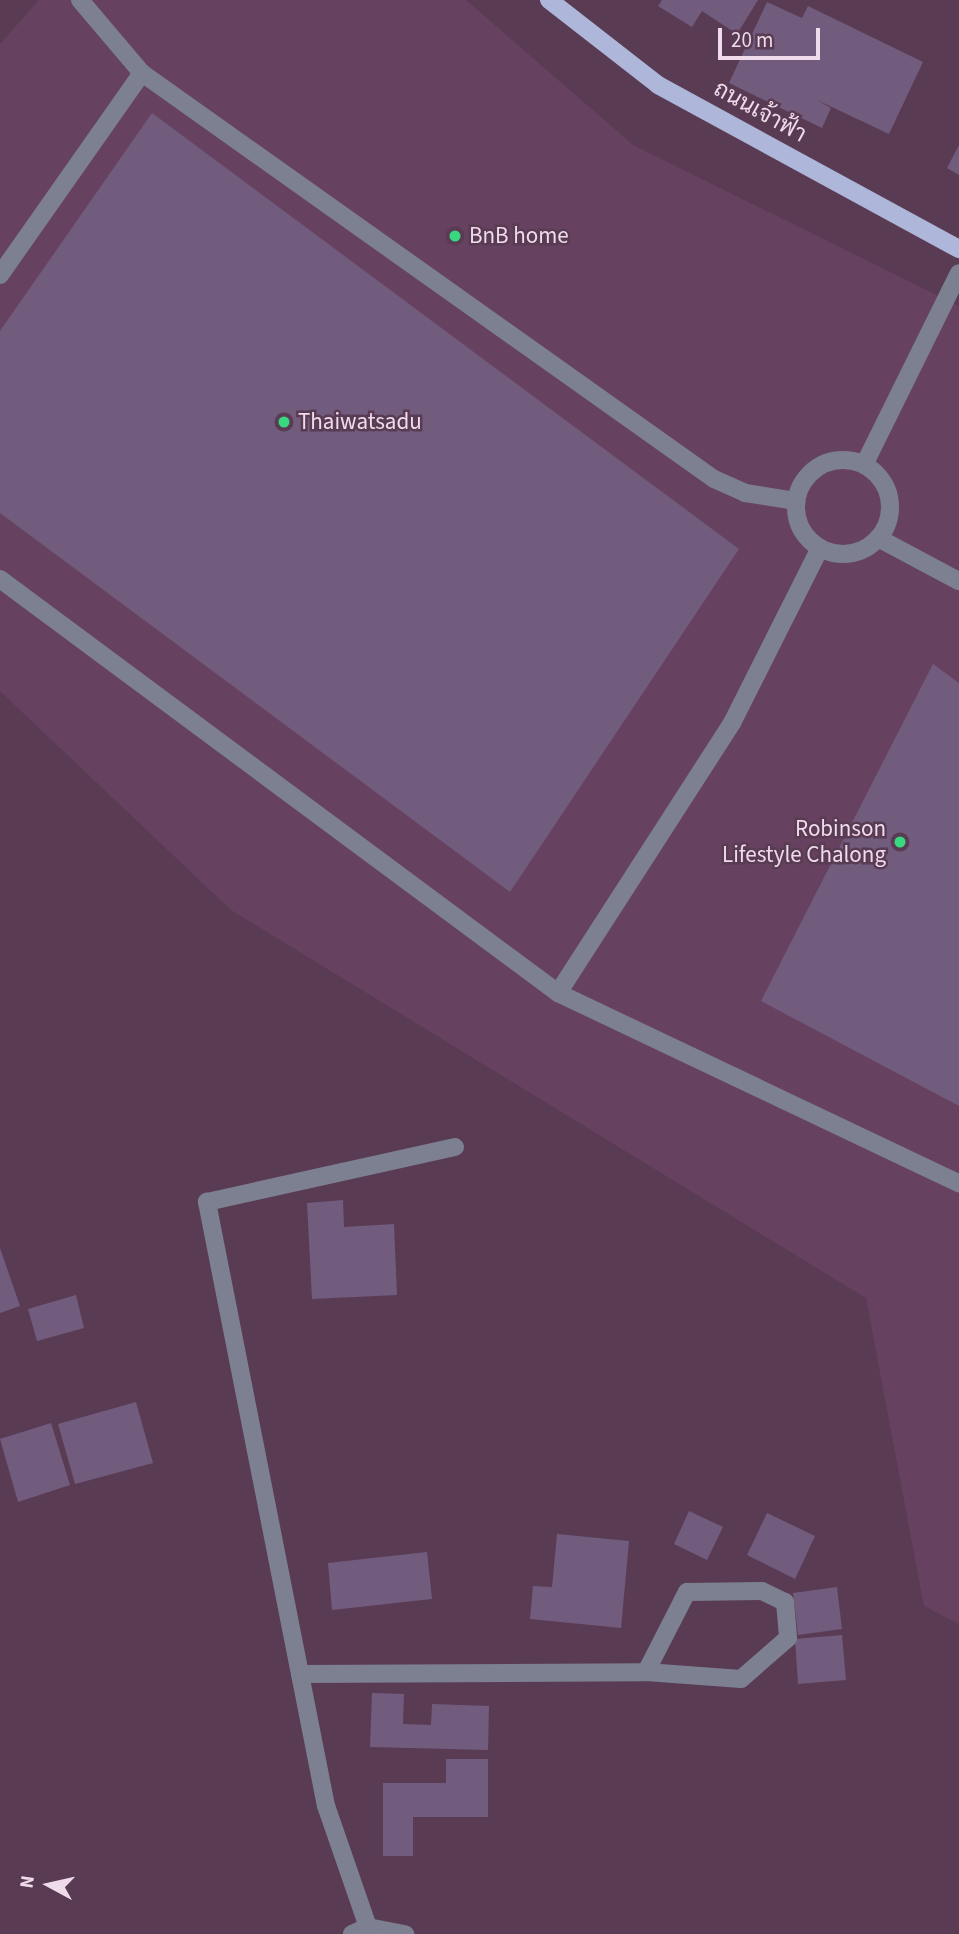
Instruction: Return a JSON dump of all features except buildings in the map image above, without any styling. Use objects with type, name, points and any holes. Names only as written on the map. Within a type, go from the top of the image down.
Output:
[{"type":"main road","name":"ถนนเจ้าฟ้า","points":[[549,0],[658,85],[959,249]]},
{"type":"street","points":[[80,0],[142,73],[714,479],[745,493],[796,501]]},
{"type":"street","points":[[0,275],[142,73]]},
{"type":"street","points":[[863,465],[959,273]]},
{"type":"street","points":[[863,465],[889,497],[878,538],[850,554],[820,548],[801,528],[796,501],[821,466],[863,465]]},
{"type":"street","points":[[878,538],[959,581]]},
{"type":"street","points":[[558,993],[732,723],[820,548]]},
{"type":"street","points":[[0,579],[558,993],[959,1184]]},
{"type":"street","points":[[405,1934],[360,1930],[326,1806],[207,1202],[455,1147]]},
{"type":"street","points":[[300,1674],[646,1672],[741,1679],[788,1638],[785,1602],[762,1591],[687,1592],[646,1672]]},
{"type":"shaded area","points":[[39,0],[466,0],[633,145],[959,306],[959,1624],[924,1606],[866,1298],[231,910],[0,691],[0,44]]},
{"type":"place","name":"BnB home","points":[[455,236]]},
{"type":"place","name":"Thaiwatsadu","points":[[284,422]]},
{"type":"place","name":"Robinson Lifestyle Chalong","points":[[900,842]]}]
